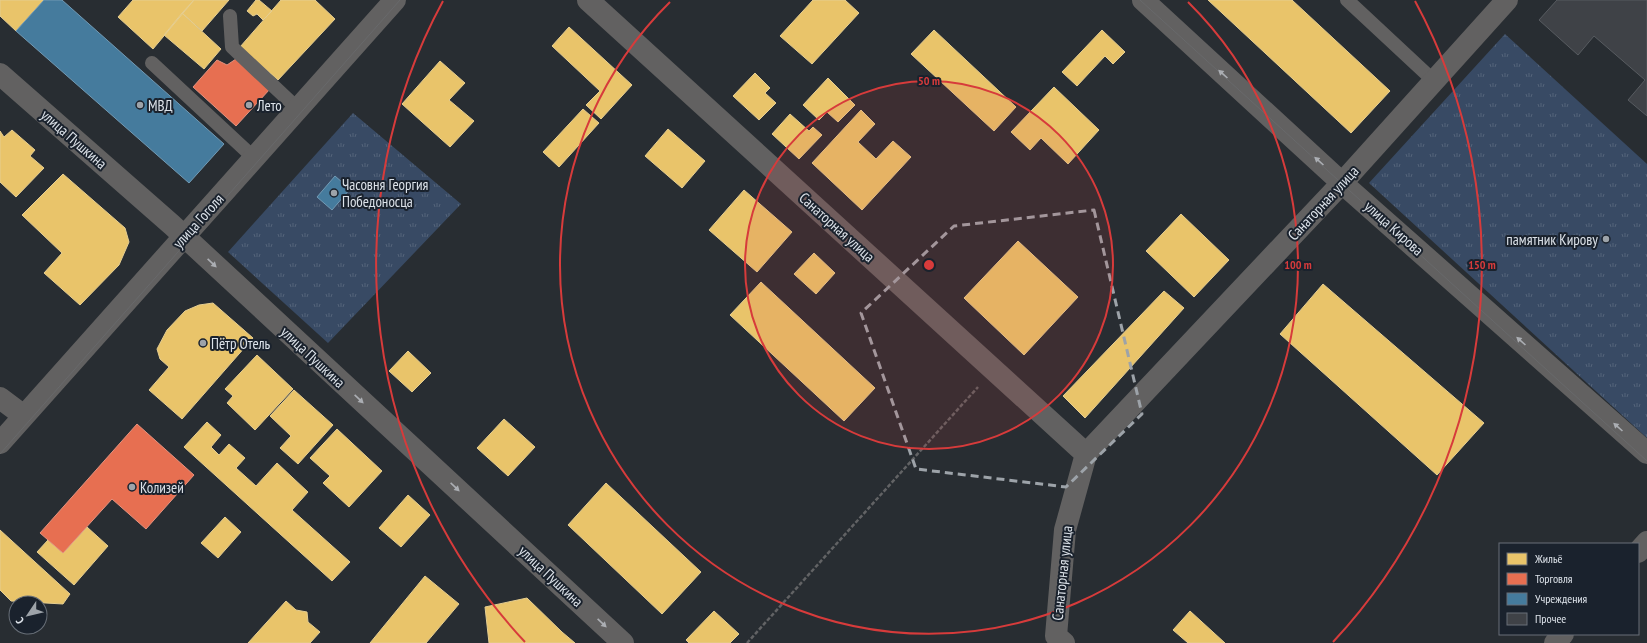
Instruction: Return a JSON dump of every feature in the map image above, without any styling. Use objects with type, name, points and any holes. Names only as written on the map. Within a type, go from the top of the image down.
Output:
[{"type":"street","name":"улица Гоголя","points":[[0,443],[395,0]]},
{"type":"street","name":"Санаторная улица","points":[[588,0],[1086,454]]},
{"type":"street","name":"улица Кирова","points":[[1143,0],[1342,183],[1647,453]]},
{"type":"street","name":"Санаторная улица","points":[[1064,643],[1056,636],[1065,530],[1086,454],[1342,183],[1507,0]]},
{"type":"street","name":"улица Пушкина","points":[[0,74],[184,237],[623,643]]},
{"type":"street","points":[[0,398],[24,416]]},
{"type":"street","points":[[1639,551],[1647,542]]},
{"type":"street","points":[[1555,643],[1562,635]]},
{"type":"lane","points":[[1347,0],[1434,81]]},
{"type":"lane","points":[[230,16],[232,47],[298,109]]},
{"type":"lane","points":[[152,63],[254,158]]},
{"type":"path","points":[[748,643],[993,370]]},
{"type":"highlighted area","points":[[1094,210],[1142,414],[1066,487],[916,469],[861,313],[954,226]]},
{"type":"green space","points":[[1505,34],[1647,164],[1647,438],[1369,183]]},
{"type":"green space","points":[[353,113],[461,204],[328,343],[228,252]]},
{"type":"building: Жильё","points":[[0,0],[44,0],[16,31],[0,16]]},
{"type":"building: Жильё","points":[[133,0],[194,0],[153,49],[118,17]]},
{"type":"building: Жильё","points":[[194,0],[229,0],[202,31],[182,13]]},
{"type":"building: Жильё","points":[[256,0],[259,0],[272,11],[263,20],[257,14],[253,16],[247,11]]},
{"type":"building: Жильё","points":[[281,0],[315,0],[335,19],[278,80],[240,47]]},
{"type":"building: Жильё","points":[[813,0],[845,0],[859,13],[812,64],[780,36]]},
{"type":"building: Жильё","points":[[1208,0],[1292,0],[1390,91],[1351,133]]},
{"type":"building: Жильё","points":[[182,13],[221,49],[204,69],[164,35]]},
{"type":"building: Жильё","points":[[569,27],[632,85],[601,119],[586,105],[600,91],[552,46]]},
{"type":"building: Жильё","points":[[934,30],[1016,107],[994,131],[911,54]]},
{"type":"building: Жильё","points":[[1102,30],[1125,52],[1113,64],[1105,56],[1077,86],[1062,72]]},
{"type":"building: Жильё","points":[[440,61],[465,83],[449,100],[474,121],[450,147],[402,104]]},
{"type":"building: Жильё","points":[[755,73],[770,88],[765,93],[776,103],[759,120],[733,96]]},
{"type":"building: Жильё","points":[[828,78],[855,105],[838,122],[827,112],[819,120],[803,105]]},
{"type":"building: Жильё","points":[[1054,87],[1099,130],[1068,164],[1041,138],[1030,150],[1011,132]]},
{"type":"building: Жильё","points":[[583,109],[599,123],[559,167],[543,152]]},
{"type":"building: Жильё","points":[[861,110],[875,124],[858,142],[876,159],[893,141],[911,157],[862,210],[812,163]]},
{"type":"building: Жильё","points":[[790,114],[809,131],[813,127],[822,135],[799,159],[772,134]]},
{"type":"building: Жильё","points":[[668,129],[705,161],[682,188],[645,156]]},
{"type":"building: Жильё","points":[[12,130],[35,150],[30,156],[44,168],[16,197],[0,182],[0,131],[4,137]]},
{"type":"building: Жильё","points":[[63,174],[125,228],[129,242],[119,265],[80,305],[44,273],[62,253],[22,215]]},
{"type":"building: Жильё","points":[[744,190],[792,232],[757,272],[709,230]]},
{"type":"building: Жильё","points":[[1181,214],[1229,260],[1194,297],[1146,251]]},
{"type":"building: Жильё","points":[[1018,241],[1078,297],[1024,355],[964,298]]},
{"type":"building: Жильё","points":[[814,253],[835,273],[816,294],[794,274]]},
{"type":"building: Жильё","points":[[761,282],[875,388],[844,421],[730,315]]},
{"type":"building: Жильё","points":[[1323,284],[1484,423],[1437,475],[1280,334]]},
{"type":"building: Жильё","points":[[1164,291],[1184,308],[1085,418],[1063,396]]},
{"type":"building: Жильё","points":[[213,303],[253,338],[182,419],[149,390],[169,367],[160,359],[157,349],[167,330],[185,311],[199,305]]},
{"type":"building: Жильё","points":[[408,351],[431,373],[412,392],[389,371]]},
{"type":"building: Жильё","points":[[257,355],[293,389],[255,430],[227,403],[233,396],[225,389]]},
{"type":"building: Жильё","points":[[294,390],[333,425],[298,464],[280,448],[291,436],[270,416]]},
{"type":"building: Жильё","points":[[504,419],[535,447],[508,476],[477,448]]},
{"type":"building: Жильё","points":[[207,422],[221,435],[211,447],[219,455],[229,444],[245,458],[236,468],[256,486],[277,463],[308,492],[292,510],[350,562],[332,581],[184,447]]},
{"type":"building: Жильё","points":[[337,429],[382,471],[349,507],[323,483],[330,476],[310,458]]},
{"type":"building: Жильё","points":[[606,483],[701,572],[662,614],[568,525]]},
{"type":"building: Жильё","points":[[408,495],[430,515],[401,547],[379,528]]},
{"type":"building: Жильё","points":[[225,517],[241,532],[218,558],[201,543]]},
{"type":"building: Жильё","points":[[87,527],[108,546],[74,585],[37,552],[48,540],[63,553]]},
{"type":"building: Жильё","points":[[0,530],[70,594],[63,604],[48,603],[48,595],[8,595],[8,598],[0,590]]},
{"type":"building: Жильё","points":[[425,576],[459,604],[426,643],[370,643]]},
{"type":"building: Жильё","points":[[527,598],[575,643],[489,643],[485,607]]},
{"type":"building: Жильё","points":[[286,601],[296,610],[307,612],[308,622],[320,632],[310,643],[248,643]]},
{"type":"building: Жильё","points":[[714,611],[739,634],[730,643],[689,643],[686,640]]},
{"type":"building: Жильё","points":[[1190,611],[1225,643],[1188,643],[1173,630]]},
{"type":"building: Торговля","points":[[236,59],[270,89],[236,126],[193,87],[217,60],[227,65]]},
{"type":"building: Торговля","name":"Колизей","points":[[137,424],[194,475],[146,529],[112,499],[63,553],[40,533]]},
{"type":"building: Учреждения","name":"МВД","points":[[44,0],[62,0],[224,144],[189,183],[16,31]]},
{"type":"building: Учреждения","name":"Часовня Георгия Победоносца","points":[[335,176],[350,189],[332,210],[317,197]]},
{"type":"building: Прочее","points":[[1557,0],[1647,0],[1647,116],[1628,100],[1645,80],[1594,36],[1578,55],[1539,20]]},
{"type":"tram line","points":[[0,454],[400,0]]},
{"type":"tram line","points":[[1140,0],[1647,461]]},
{"type":"place","name":"МВД","points":[[140,105]]},
{"type":"place","name":"Лето","points":[[249,105]]},
{"type":"place","name":"Часовня Георгия Победоносца","points":[[334,193]]},
{"type":"place","name":"памятник Кирову","points":[[1606,239]]},
{"type":"place","name":"Пётр Отель","points":[[203,343]]},
{"type":"place","name":"Колизей","points":[[132,487]]}]
